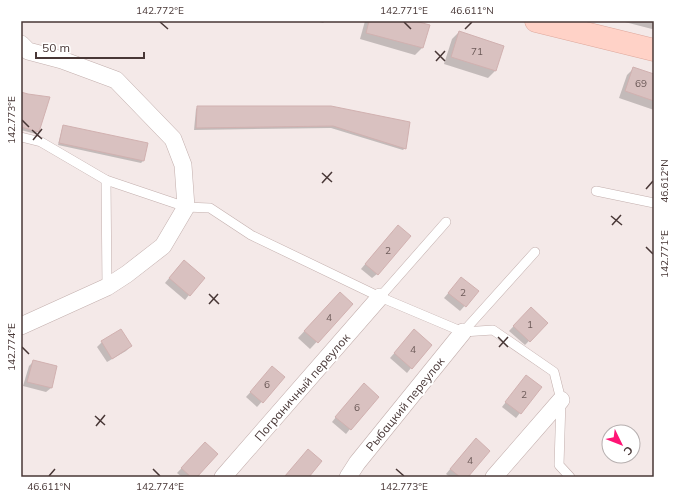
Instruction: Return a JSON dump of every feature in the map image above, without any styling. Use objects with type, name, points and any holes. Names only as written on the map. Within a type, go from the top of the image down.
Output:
[{"type":"street","points":[[536,21],[654,50]]},
{"type":"street","points":[[21,44],[28,51],[62,60],[116,80],[173,139],[183,165],[186,207],[163,246],[127,274],[107,287],[21,326]]},
{"type":"street","name":"Пограничный переулок","points":[[223,477],[380,297]]},
{"type":"street","name":"Рыбацкий переулок","points":[[348,477],[357,463],[463,332]]},
{"type":"street","points":[[494,477],[561,400]]},
{"type":"lane","points":[[21,137],[41,142],[106,180],[186,207],[210,208],[251,235],[380,297],[463,332],[493,330],[554,372],[561,400],[559,465],[570,477]]},
{"type":"lane","points":[[106,180],[107,287]]},
{"type":"lane","points":[[596,191],[654,203]]},
{"type":"lane","points":[[380,297],[446,222]]},
{"type":"lane","points":[[463,332],[536,252]]},
{"type":"building","points":[[369,21],[415,21],[430,25],[423,48],[366,33]]},
{"type":"building","points":[[459,31],[504,46],[496,71],[451,57]]},
{"type":"building","points":[[633,67],[654,74],[654,101],[625,91]]},
{"type":"building","points":[[21,92],[50,97],[39,132],[21,127]]},
{"type":"building","points":[[197,106],[331,106],[410,122],[406,149],[333,126],[196,128]]},
{"type":"building","points":[[63,125],[148,143],[144,161],[59,143]]},
{"type":"building","points":[[398,225],[411,236],[378,275],[365,264]]},
{"type":"building","points":[[184,260],[205,278],[190,296],[169,278]]},
{"type":"building","points":[[461,277],[479,291],[466,307],[448,293]]},
{"type":"building","points":[[340,292],[353,304],[318,343],[304,331]]},
{"type":"building","points":[[531,307],[548,323],[530,342],[513,326]]},
{"type":"building","points":[[121,329],[132,346],[112,359],[101,341]]},
{"type":"building","points":[[414,329],[432,345],[412,369],[394,353]]},
{"type":"building","points":[[33,360],[57,366],[52,388],[27,382]]},
{"type":"building","points":[[272,366],[285,377],[263,403],[250,392]]},
{"type":"building","points":[[526,375],[542,387],[521,414],[505,402]]},
{"type":"building","points":[[364,383],[379,397],[351,430],[335,417]]},
{"type":"building","points":[[476,438],[490,451],[468,477],[460,477],[450,469]]},
{"type":"building","points":[[205,442],[218,454],[197,477],[191,477],[181,468]]},
{"type":"building","points":[[308,449],[322,461],[309,477],[286,477],[285,476]]}]
